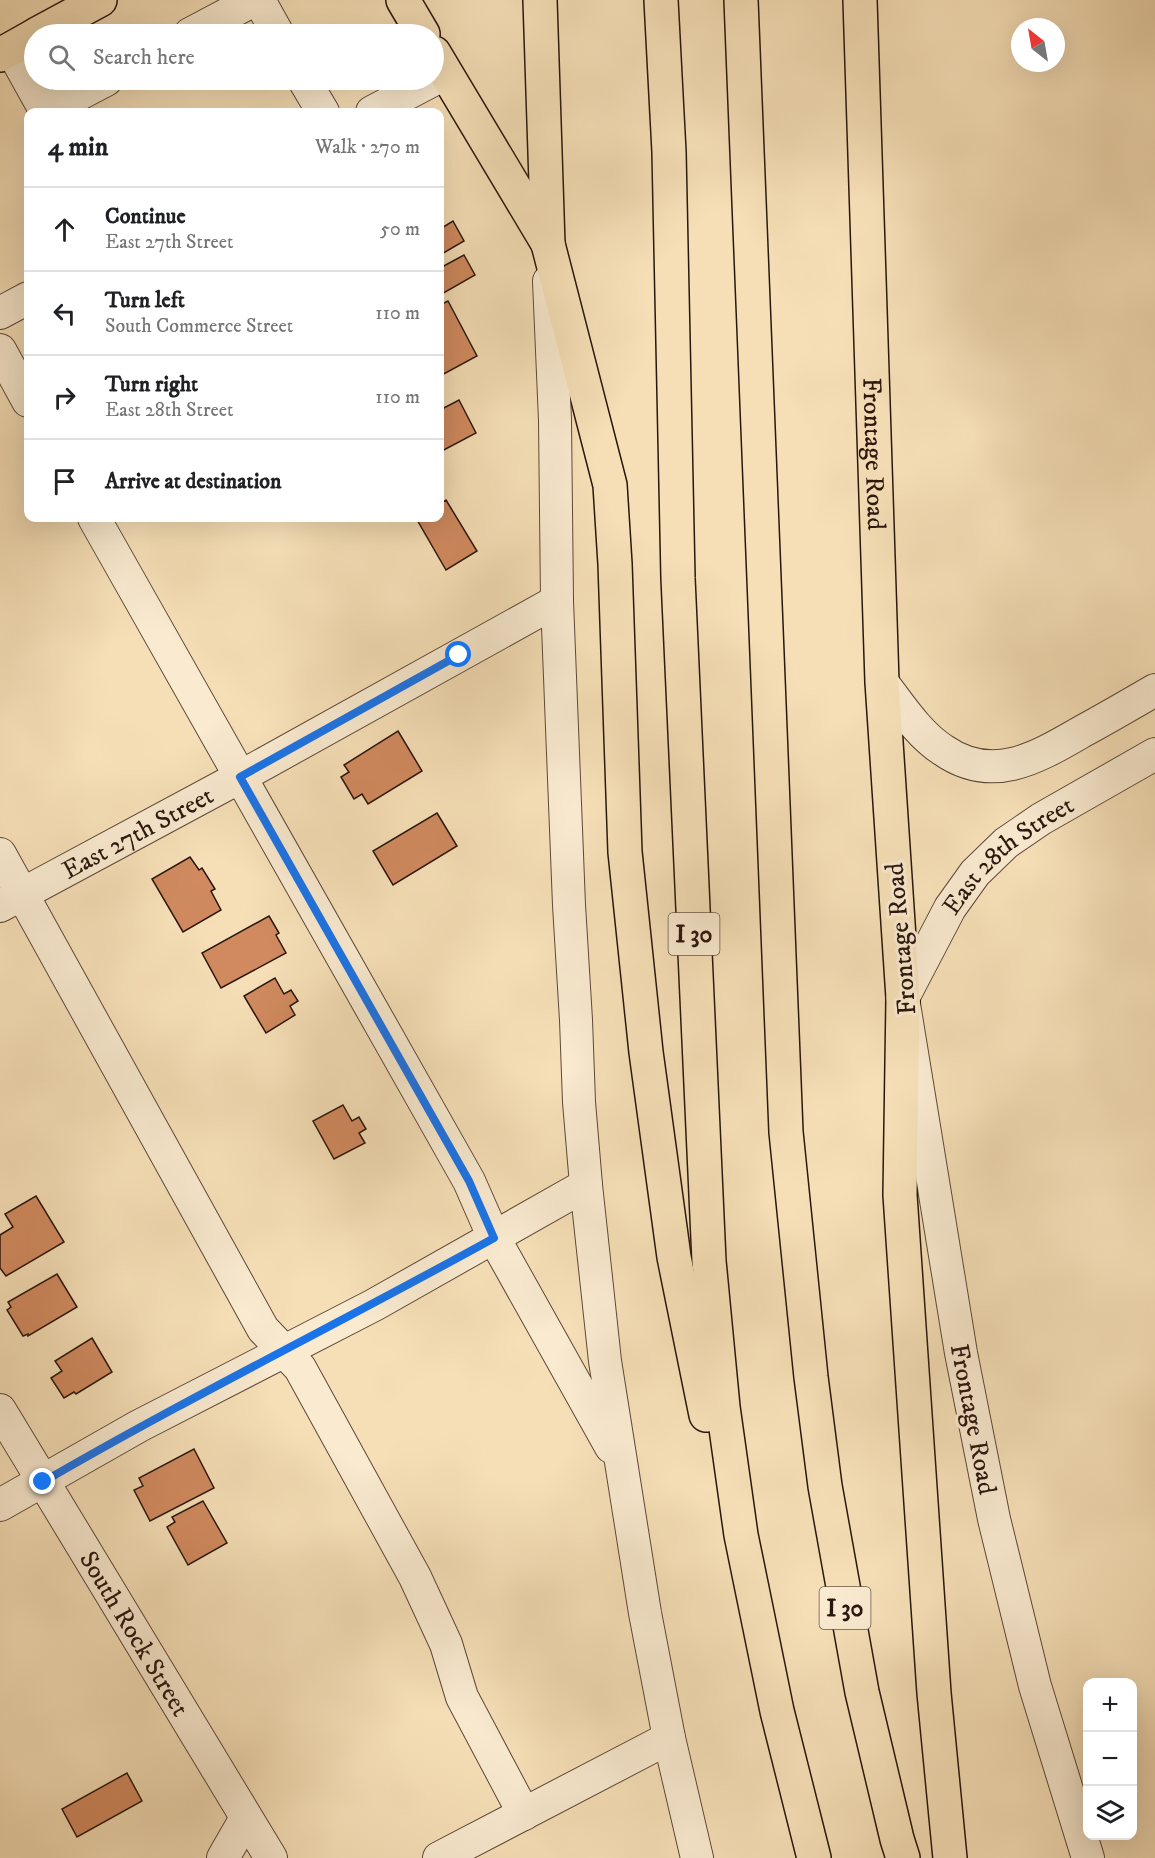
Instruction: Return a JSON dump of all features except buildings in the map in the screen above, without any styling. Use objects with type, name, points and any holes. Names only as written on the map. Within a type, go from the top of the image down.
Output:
[{"type":"main road","points":[[56,24],[100,0]]},
{"type":"main road","points":[[403,0],[417,24]]},
{"type":"main road","points":[[540,0],[548,244],[610,485],[625,852],[646,1052],[674,1257],[693,1355],[726,1494],[741,1534]]},
{"type":"main road","name":"I 30","points":[[661,0],[669,152],[678,578],[709,1261],[723,1407],[741,1534],[777,1711],[814,1858]]},
{"type":"main road","name":"I 30","points":[[741,0],[786,1132],[811,1377],[825,1486],[862,1692],[903,1858]]},
{"type":"main road","name":"Frontage Road","points":[[860,0],[882,682],[903,998]]},
{"type":"main road","points":[[444,83],[548,244]]},
{"type":"main road","points":[[903,998],[900,1195],[933,1681],[950,1858]]},
{"type":"street","points":[[209,24],[256,0],[272,24]]},
{"type":"street","points":[[37,90],[44,108]]},
{"type":"street","points":[[53,108],[87,90]]},
{"type":"street","points":[[310,90],[321,108]]},
{"type":"street","points":[[378,108],[406,90]]},
{"type":"street","points":[[548,244],[555,420],[557,601],[569,905],[579,1102],[586,1185],[605,1361],[645,1613],[669,1738],[697,1858]]},
{"type":"street","points":[[0,313],[24,300]]},
{"type":"street","points":[[0,350],[24,393]]},
{"type":"street","points":[[96,522],[469,1181],[494,1238],[621,1466]]},
{"type":"street","name":"East 27th Street","points":[[12,900],[240,777],[557,601]]},
{"type":"street","points":[[882,682],[922,731],[942,750],[966,763],[979,766],[1005,766],[1030,760],[1155,690]]},
{"type":"street","name":"East 28th Street","points":[[903,998],[950,908],[975,873],[998,850],[1041,819],[1155,754]]},
{"type":"street","points":[[0,854],[12,900],[263,1329],[300,1368],[415,1578],[446,1644],[462,1697],[524,1814]]},
{"type":"street","name":"Frontage Road","points":[[903,998],[961,1353],[992,1508],[1035,1686],[1088,1858]]},
{"type":"street","points":[[0,1505],[139,1426],[374,1305],[586,1185]]},
{"type":"street","name":"South Rock Street","points":[[0,1410],[271,1858]]},
{"type":"street","points":[[439,1858],[669,1738]]},
{"type":"street","points":[[223,1858],[246,1818]]},
{"type":"route","points":[[43,1482],[139,1426],[374,1305],[494,1238],[469,1181],[240,777],[459,655]]}]
